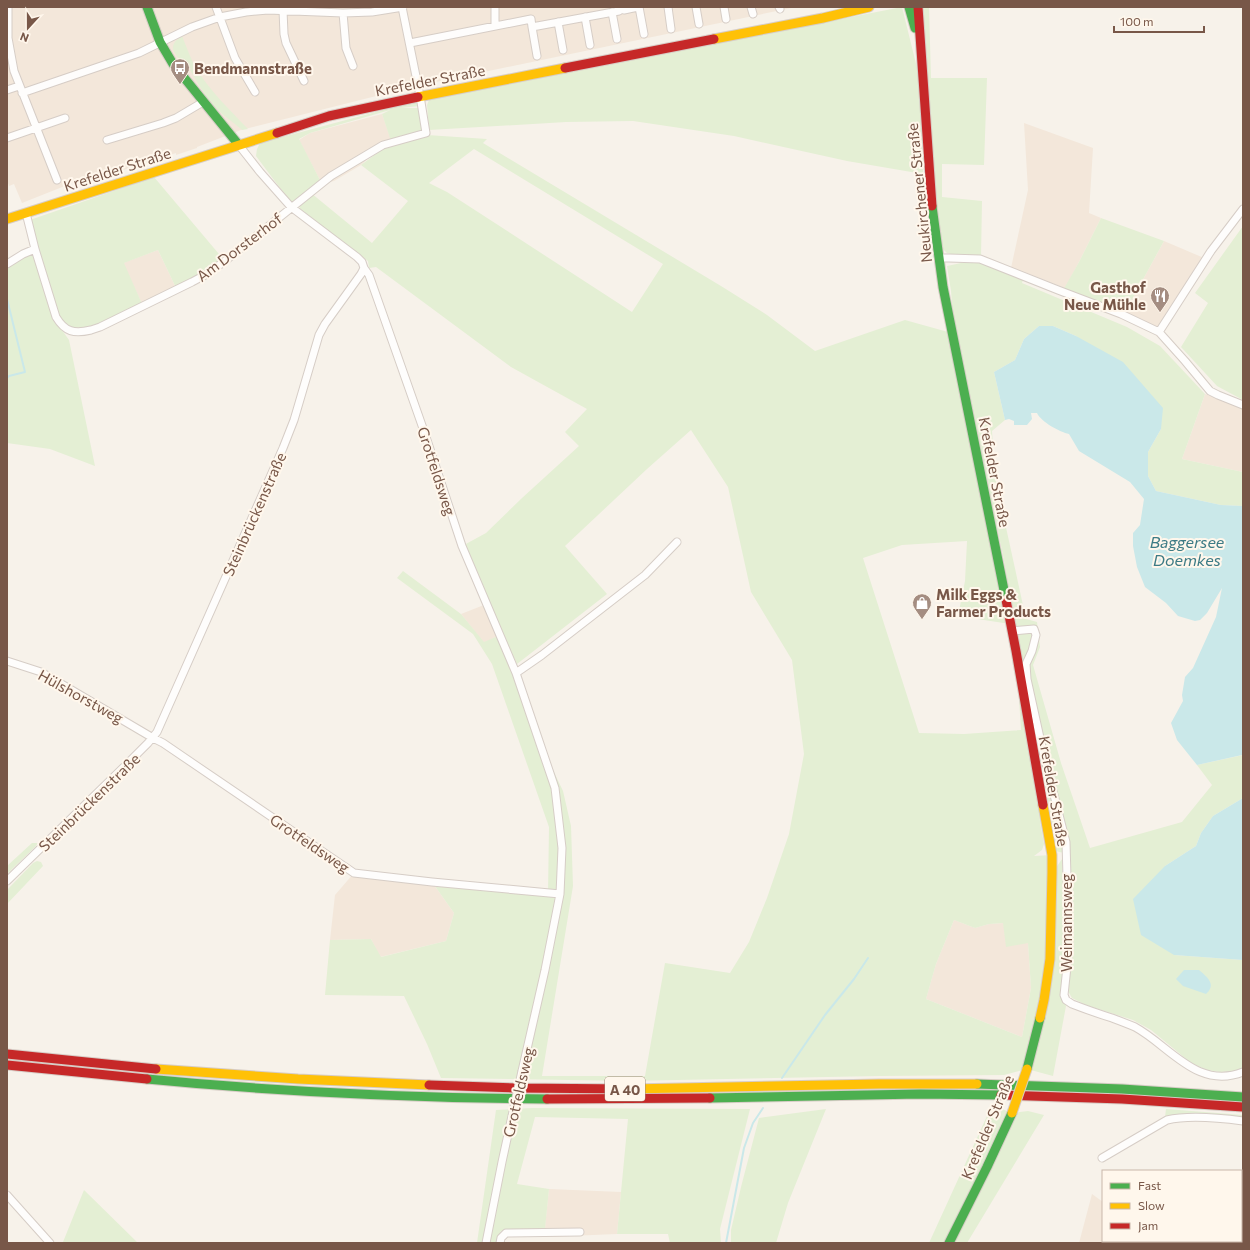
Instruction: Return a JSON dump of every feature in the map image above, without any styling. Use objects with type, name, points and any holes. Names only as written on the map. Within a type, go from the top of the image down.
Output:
[{"type":"main road","points":[[147,7],[160,42],[173,64],[202,102],[238,144]]},
{"type":"main road","name":"Krefelder Straße","points":[[7,219],[329,116],[420,96],[823,18],[869,7]]},
{"type":"main road","name":"Neukirchener Straße","points":[[909,7],[921,50]]},
{"type":"main road","name":"Neukirchener Straße","points":[[918,7],[931,194],[939,258],[952,332]]},
{"type":"main road","name":"Krefelder Straße","points":[[949,1243],[1012,1113],[1027,1069],[1044,1000],[1050,959],[1052,873],[1052,855],[1012,631],[952,332]]},
{"type":"main road","name":"A 40","points":[[7,1054],[213,1074],[296,1080],[452,1087],[680,1089],[918,1084],[1011,1084],[1113,1088],[1243,1097]]},
{"type":"main road","name":"A 40","points":[[7,1065],[204,1084],[366,1094],[454,1097],[664,1100],[913,1094],[1134,1100],[1243,1107]]},
{"type":"street","points":[[8,7],[8,38],[12,66],[35,128],[57,180]]},
{"type":"street","points":[[216,7],[235,58],[255,92]]},
{"type":"street","points":[[7,90],[21,90],[139,53],[192,27],[220,17],[268,9],[308,9],[343,13],[372,12],[403,7],[420,96]]},
{"type":"street","points":[[495,7],[495,26]]},
{"type":"street","points":[[532,27],[585,17],[596,11],[618,11],[638,7],[644,34]]},
{"type":"street","points":[[668,7],[671,29]]},
{"type":"street","points":[[696,7],[698,24]]},
{"type":"street","points":[[724,7],[726,19]]},
{"type":"street","points":[[283,10],[286,43],[304,81]]},
{"type":"street","points":[[618,11],[618,39]]},
{"type":"street","points":[[343,13],[346,48],[353,66]]},
{"type":"street","points":[[585,17],[590,45]]},
{"type":"street","points":[[410,43],[531,19],[537,56]]},
{"type":"street","points":[[558,22],[563,50]]},
{"type":"street","name":"Am Dorsterhof","points":[[26,213],[35,249],[56,317],[65,328],[74,332],[82,332],[100,327],[207,274],[331,176],[383,145],[426,133],[420,96]]},
{"type":"street","points":[[107,140],[176,118],[202,102]]},
{"type":"street","points":[[7,138],[65,118]]},
{"type":"street","points":[[238,144],[291,207],[357,257],[362,262],[364,268]]},
{"type":"street","points":[[1159,332],[1211,251],[1243,210]]},
{"type":"street","points":[[7,264],[23,254],[35,249]]},
{"type":"street","points":[[939,258],[980,259],[1121,314],[1159,332],[1210,391],[1243,405]]},
{"type":"street","name":"Grotfeldsweg","points":[[364,268],[369,275],[394,344],[462,546],[516,673],[555,788],[562,848],[560,894],[486,1243]]},
{"type":"street","name":"Steinbrückenstraße","points":[[7,881],[153,738],[283,448],[294,420],[319,336],[325,324],[364,268]]},
{"type":"street","points":[[516,673],[645,575],[677,542]]},
{"type":"street","name":"Weimannsweg","points":[[1012,631],[1034,629],[1036,635],[1032,651],[1026,664],[1027,679],[1044,756],[1066,842],[1069,948],[1064,994],[1066,1000],[1072,1004],[1134,1026],[1144,1032],[1187,1066],[1204,1074],[1224,1076],[1236,1075],[1243,1072]]},
{"type":"street","name":"Hülshorstweg","points":[[7,662],[41,672],[153,738]]},
{"type":"street","name":"Grotfeldsweg","points":[[153,738],[163,743],[354,873],[560,894]]},
{"type":"street","points":[[1102,1158],[1167,1120],[1176,1118],[1243,1121]]},
{"type":"street","points":[[7,1195],[50,1243]]},
{"type":"street","points":[[500,1243],[501,1238],[506,1233],[580,1232]]},
{"type":"shaded area","points":[[7,7],[796,7],[412,87],[241,130],[197,148],[176,155],[176,153],[108,175],[105,170],[22,203],[14,184],[9,186],[7,180]]},
{"type":"shaded area","points":[[382,114],[392,142],[383,145],[361,165],[334,181],[322,184],[299,140],[310,133]]},
{"type":"shaded area","points":[[1024,123],[1093,148],[1089,213],[1101,218],[1065,288],[1011,268],[1028,190]]},
{"type":"shaded area","points":[[1164,241],[1204,258],[1159,332],[1121,314],[1134,296]]},
{"type":"shaded area","points":[[158,250],[177,290],[143,306],[123,263]]},
{"type":"shaded area","points":[[1205,394],[1243,407],[1243,472],[1182,459]]},
{"type":"shaded area","points":[[484,605],[498,636],[484,643],[461,614]]},
{"type":"shaded area","points":[[354,873],[432,882],[454,913],[446,941],[380,957],[371,939],[330,940],[335,895]]},
{"type":"shaded area","points":[[954,920],[975,928],[989,924],[1003,923],[1028,943],[1031,988],[1022,1037],[926,999],[936,964]]},
{"type":"shaded area","points":[[549,1189],[621,1192],[617,1234],[544,1237]]},
{"type":"shaded area","points":[[1092,1194],[1102,1201],[1102,1242],[1156,1243],[1079,1243]]},
{"type":"green space","points":[[902,7],[920,80],[923,174],[847,161],[734,136],[633,121],[566,122],[429,130],[427,105],[429,100]]},
{"type":"green space","points":[[922,7],[929,7],[931,78],[987,78],[984,165],[942,164],[942,197],[982,201],[981,257],[951,254],[947,253],[942,248],[934,183]]},
{"type":"green space","points":[[182,36],[193,62],[202,78],[221,101],[248,129],[242,130],[208,100],[190,70],[191,69],[184,59],[182,61],[174,51],[173,45]]},
{"type":"green space","points":[[417,101],[419,106],[401,108],[418,108],[422,131],[391,141],[382,114],[390,110],[310,133],[299,139],[322,184],[292,204],[256,156],[260,143]]},
{"type":"green space","points":[[427,135],[487,139],[483,143],[721,286],[767,315],[815,351],[905,320],[948,332],[1010,624],[958,616],[965,581],[967,541],[902,545],[863,558],[919,733],[964,734],[1021,730],[1016,651],[1038,779],[1040,822],[1044,844],[1042,850],[1034,856],[1052,855],[1053,872],[1062,859],[1066,952],[1061,993],[1066,1006],[1053,1076],[1027,1069],[1004,1075],[628,1081],[441,1078],[427,1044],[404,996],[325,995],[330,940],[371,939],[381,957],[446,941],[454,913],[432,882],[548,894],[549,827],[492,664],[473,634],[397,578],[403,571],[461,614],[484,642],[498,636],[543,756],[553,770],[563,791],[571,826],[573,886],[542,1076],[645,1076],[665,963],[730,973],[749,942],[767,898],[789,834],[804,754],[792,660],[751,592],[728,487],[691,430],[565,546],[607,594],[517,664],[488,602],[464,545],[486,533],[579,446],[565,432],[587,409],[511,367],[376,267],[369,268],[368,261],[300,211],[301,203],[311,193],[372,243],[408,201],[361,165],[384,148]],"holes":[[[474,149],[663,264],[632,312],[447,192],[429,183]],[[954,920],[975,928],[989,924],[1003,923],[1006,947],[1028,943],[1031,988],[1022,1037],[926,999],[936,964]]]},
{"type":"green space","points":[[154,177],[224,260],[177,290],[158,250],[124,263],[143,306],[100,327],[74,332],[57,316],[30,220]]},
{"type":"green space","points":[[1101,218],[1164,241],[1134,296],[1121,314],[1062,292]]},
{"type":"green space","points":[[1243,226],[1243,400],[1217,386],[1181,347],[1208,303],[1195,293]]},
{"type":"green space","points":[[33,254],[52,316],[69,340],[95,466],[50,449],[7,443],[7,267],[23,257]]},
{"type":"green space","points":[[980,259],[1024,277],[1022,283],[1127,327],[1160,346],[1205,394],[1182,459],[1243,472],[1243,506],[1221,505],[1156,491],[1148,476],[1148,452],[1161,429],[1076,336],[1053,326],[1039,326],[1024,339],[1015,360],[994,372],[1005,420],[992,431],[995,477],[1026,619],[1037,622],[1040,647],[1033,665],[1061,763],[1090,848],[1182,822],[1212,785],[1197,765],[1243,755],[1243,798],[1213,816],[1201,833],[1196,846],[1165,866],[1174,955],[1243,960],[1243,1068],[1235,1071],[1220,1072],[1207,1070],[1191,1063],[1151,1030],[1133,1020],[1086,1005],[1072,998],[1068,991],[1073,891],[1069,854],[1055,851],[1055,837],[1023,671],[1003,555],[954,329],[951,291],[947,266]]},
{"type":"green space","points":[[32,843],[38,843],[7,874],[7,866]]},
{"type":"green space","points":[[37,861],[41,862],[43,866],[7,904],[7,890],[33,863]]},
{"type":"green space","points":[[992,1105],[1012,1113],[1028,1111],[1044,1115],[967,1243],[929,1243]]},
{"type":"green space","points":[[532,1108],[750,1109],[720,1229],[721,1243],[670,1243],[668,1234],[617,1234],[628,1119],[535,1117],[517,1184],[549,1189],[545,1229],[501,1231],[496,1243],[477,1243],[496,1110]]},
{"type":"green space","points":[[826,1109],[788,1203],[776,1243],[731,1243],[731,1230],[759,1118]]},
{"type":"green space","points":[[1166,1109],[1243,1115],[1243,1119],[1171,1115],[1165,1117]]},
{"type":"green space","points":[[84,1190],[138,1243],[63,1242]]},
{"type":"water","name":"Baggersee Doemkes","points":[[1039,326],[1053,326],[1076,336],[1123,362],[1163,408],[1161,429],[1148,452],[1148,476],[1156,491],[1221,505],[1243,506],[1242,755],[1197,765],[1177,740],[1171,723],[1183,701],[1182,695],[1185,677],[1193,668],[1216,617],[1222,588],[1207,613],[1200,620],[1195,621],[1178,616],[1166,603],[1145,587],[1137,567],[1133,546],[1133,533],[1140,525],[1144,499],[1130,482],[1079,451],[1069,434],[1051,426],[1042,420],[1037,413],[1031,413],[1032,419],[1027,425],[1014,425],[1014,421],[1009,419],[1005,420],[994,372],[1015,360],[1024,339]]},
{"type":"water","points":[[1243,798],[1243,960],[1174,955],[1141,935],[1133,899],[1165,866],[1196,846],[1201,833],[1213,816]]},
{"type":"water","points":[[1184,970],[1199,970],[1208,978],[1211,987],[1206,994],[1183,986],[1176,979]]},
{"type":"waterway","points":[[7,299],[25,372],[9,376],[7,378]]},
{"type":"waterway","points":[[782,1078],[825,1015],[854,979],[868,958]]},
{"type":"waterway","points":[[726,1243],[744,1148],[753,1123],[763,1108]]},
{"type":"traffic: fast","points":[[147,7],[160,42],[173,64],[238,144]]},
{"type":"traffic: fast","points":[[909,7],[915,28]]},
{"type":"traffic: fast","points":[[932,206],[943,287],[1006,600]]},
{"type":"traffic: fast","points":[[1027,1069],[1040,1018]]},
{"type":"traffic: fast","points":[[147,1079],[197,1084],[347,1094],[547,1099]]},
{"type":"traffic: fast","points":[[977,1084],[1122,1089],[1243,1097]]},
{"type":"traffic: fast","points":[[710,1098],[920,1094],[1001,1095]]},
{"type":"traffic: fast","points":[[949,1243],[1012,1113]]},
{"type":"traffic: slow","points":[[714,39],[823,18],[869,7]]},
{"type":"traffic: slow","points":[[418,97],[565,68]]},
{"type":"traffic: slow","points":[[7,219],[277,133]]},
{"type":"traffic: slow","points":[[1040,1018],[1050,959],[1052,873],[1052,855],[1043,805]]},
{"type":"traffic: slow","points":[[156,1069],[298,1079],[429,1085]]},
{"type":"traffic: slow","points":[[1012,1113],[1027,1069]]},
{"type":"traffic: slow","points":[[630,1089],[879,1084],[977,1084]]},
{"type":"traffic: jam","points":[[918,7],[932,206]]},
{"type":"traffic: jam","points":[[565,68],[714,39]]},
{"type":"traffic: jam","points":[[277,133],[329,116],[418,97]]},
{"type":"traffic: jam","points":[[1006,600],[1043,805]]},
{"type":"traffic: jam","points":[[7,1054],[156,1069]]},
{"type":"traffic: jam","points":[[7,1065],[147,1079]]},
{"type":"traffic: jam","points":[[429,1085],[517,1088],[630,1089]]},
{"type":"traffic: jam","points":[[1001,1095],[1122,1099],[1243,1107]]},
{"type":"traffic: jam","points":[[547,1099],[710,1098]]},
{"type":"place","name":"Bendmannstraße","points":[[180,85]]},
{"type":"place","name":"Gasthof Neue Mühle","points":[[1160,313]]},
{"type":"place","name":"Milk Eggs & Farmer Products","points":[[922,620]]}]
